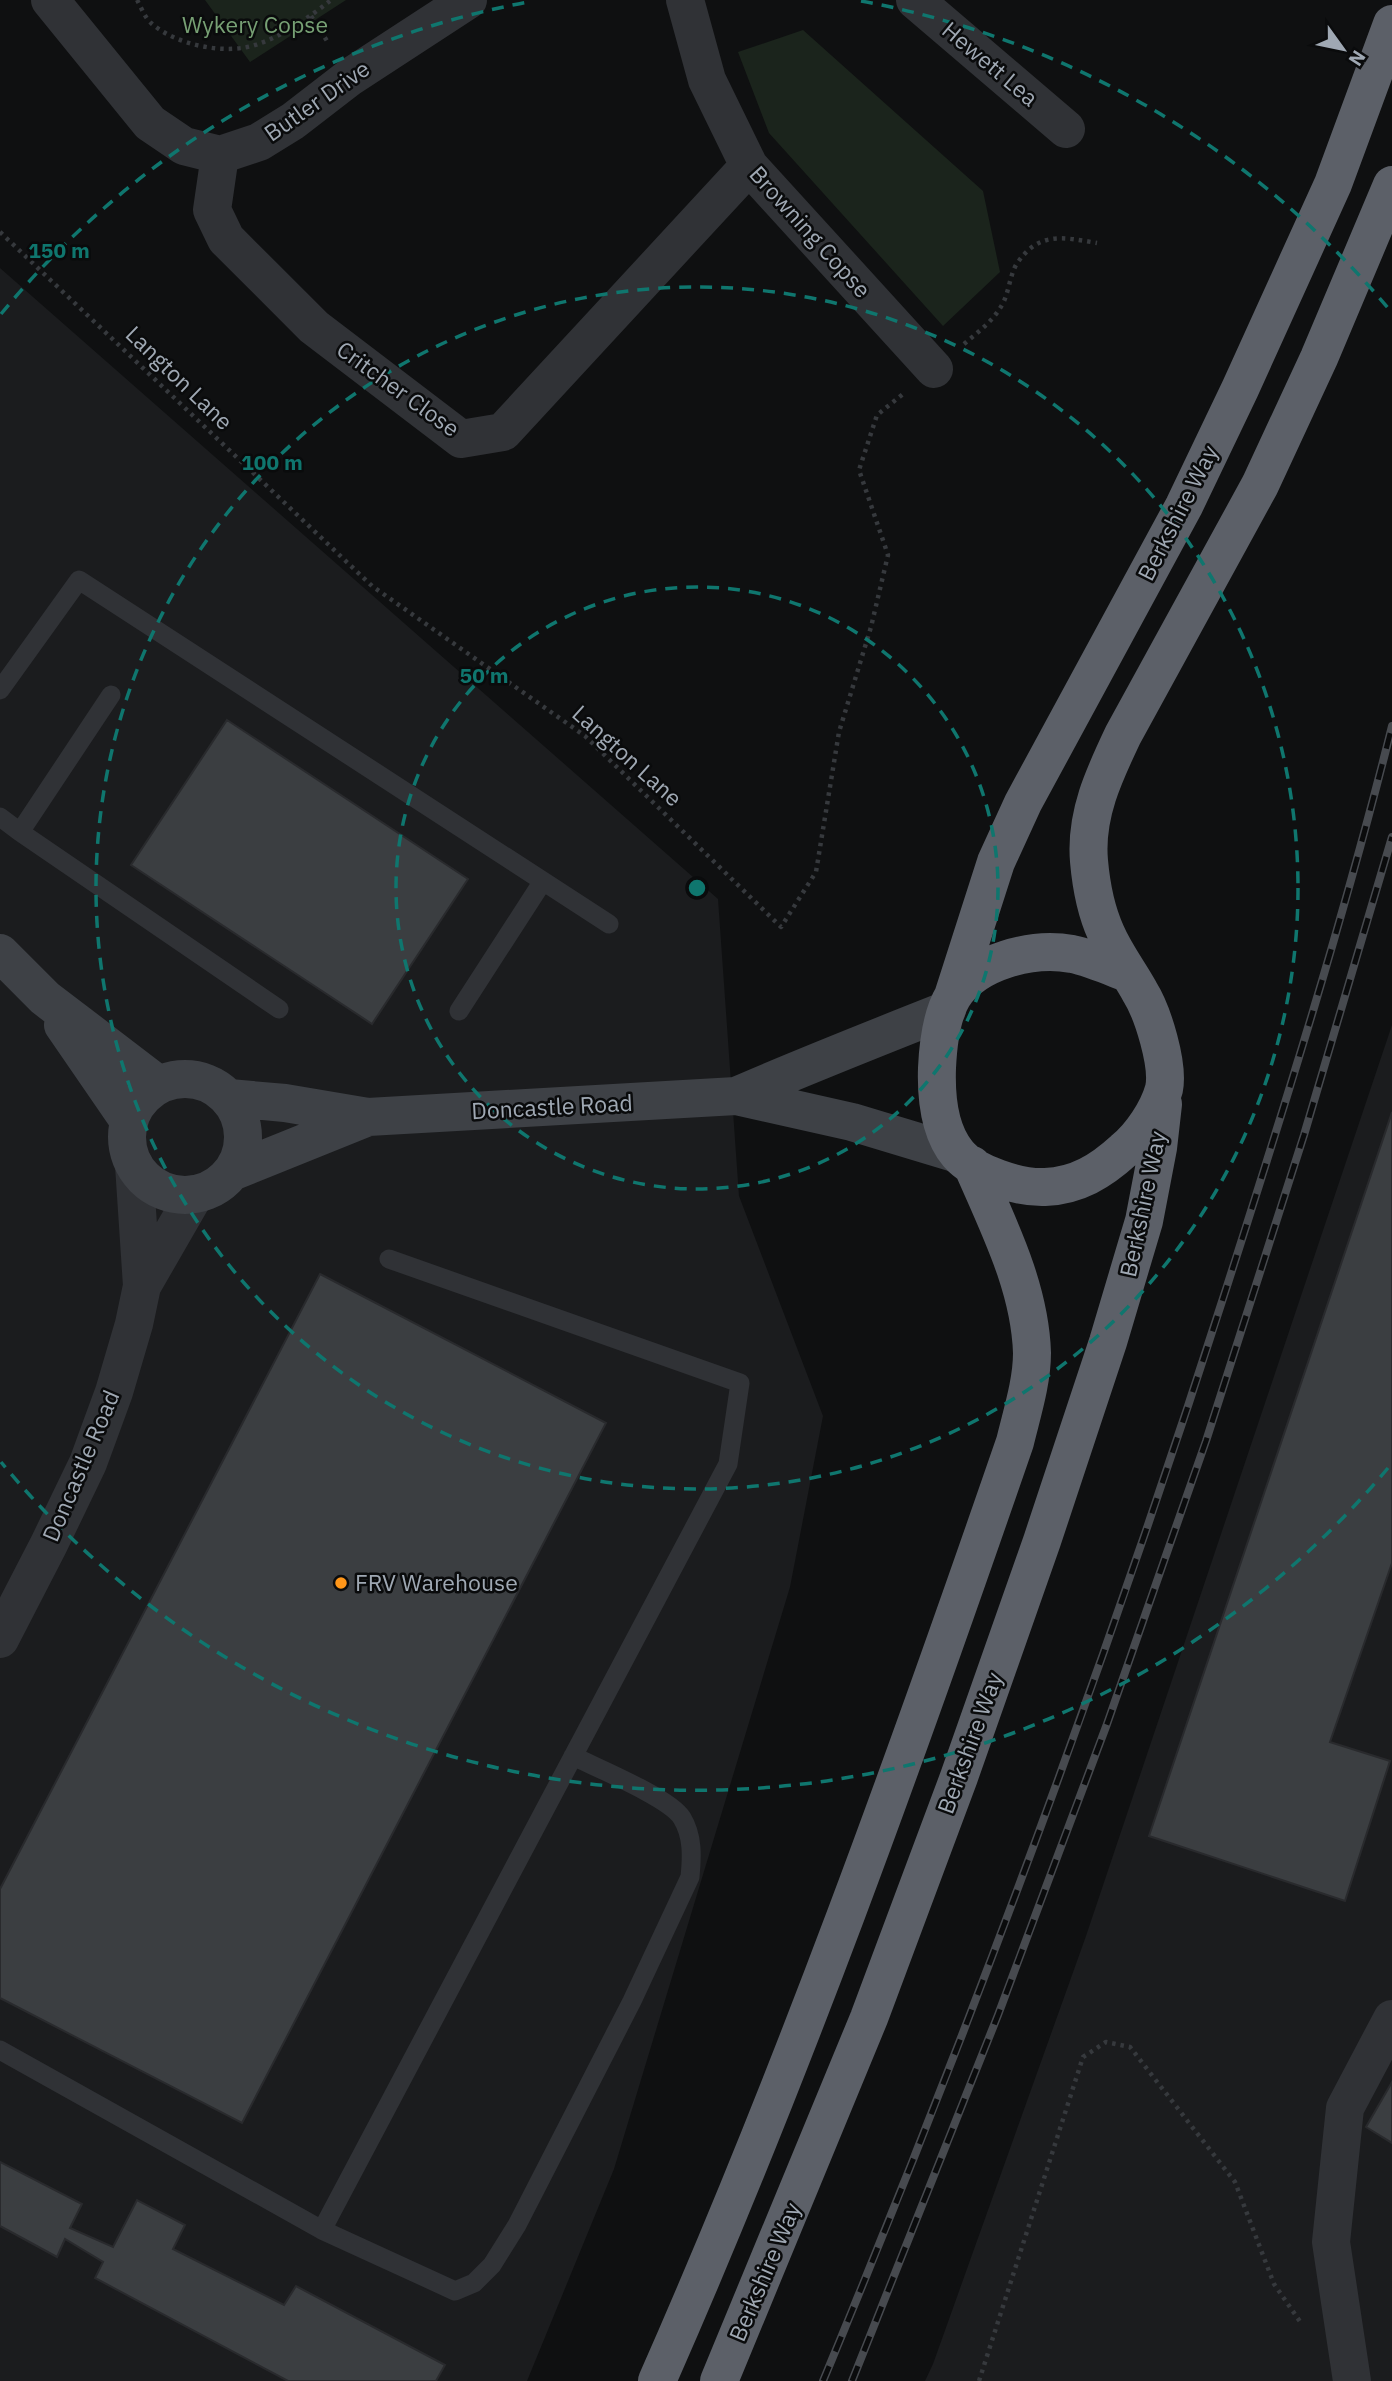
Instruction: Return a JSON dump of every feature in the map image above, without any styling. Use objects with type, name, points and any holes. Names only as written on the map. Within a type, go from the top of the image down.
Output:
[{"type":"highway","name":"Berkshire Way","points":[[950,1003],[996,862],[1023,803],[1184,506],[1240,389],[1333,184],[1392,24]]},
{"type":"highway","points":[[965,1160],[1012,1183],[1031,1187],[1075,1182],[1094,1174],[1131,1144],[1149,1121],[1164,1088],[1158,1035],[1140,992],[1105,932],[1094,895],[1088,835],[1094,804],[1123,735],[1259,485],[1324,346],[1392,185]]},
{"type":"highway","points":[[657,2381],[789,2061],[891,1794],[1015,1442],[1027,1395],[1032,1355],[1022,1292],[1011,1260],[965,1160],[949,1139],[940,1115],[936,1083],[938,1053],[950,1003],[968,980],[985,968],[1024,955],[1076,955],[1127,973]]},
{"type":"highway","name":"Berkshire Way","points":[[719,2381],[869,2018],[959,1777],[1042,1541],[1108,1342],[1144,1221],[1158,1148],[1164,1088]]},
{"type":"street","points":[[50,0],[150,123],[184,146],[220,155]]},
{"type":"street","name":"Butler Drive","points":[[220,155],[259,142],[293,121],[350,77],[468,0]]},
{"type":"street","name":"Browning Copse","points":[[685,0],[707,79],[749,166],[934,369]]},
{"type":"street","name":"Hewett Lea","points":[[915,0],[1066,129]]},
{"type":"street","name":"Critcher Close","points":[[220,155],[212,210],[226,239],[314,327],[460,439],[503,432],[749,166]]},
{"type":"street","points":[[0,953],[44,999],[129,1121]]},
{"type":"street","points":[[44,999],[159,1085]]},
{"type":"street","name":"Doncastle Road","points":[[736,1096],[950,1003]]},
{"type":"street","points":[[177,1079],[196,1079],[214,1086],[229,1098],[240,1115],[244,1134],[241,1154],[232,1172],[222,1183],[195,1194],[177,1195],[145,1180],[134,1165],[127,1136],[129,1121],[135,1107],[146,1094],[159,1085],[177,1079]]},
{"type":"street","name":"Doncastle Road","points":[[229,1098],[285,1103],[368,1117],[736,1096],[852,1122],[965,1160]]},
{"type":"street","name":"Doncastle Road","points":[[232,1172],[368,1117]]},
{"type":"street","name":"Doncastle Road","points":[[0,1639],[88,1463],[114,1392],[134,1324],[142,1286],[134,1165]]},
{"type":"street","name":"Doncastle Road","points":[[142,1286],[195,1194]]},
{"type":"street","points":[[1352,2381],[1331,2242],[1345,2108],[1392,2019]]},
{"type":"lane","points":[[0,690],[79,580],[609,924]]},
{"type":"lane","points":[[20,832],[111,695]]},
{"type":"lane","points":[[0,817],[279,1009]]},
{"type":"lane","points":[[459,1011],[543,881]]},
{"type":"lane","points":[[322,2230],[728,1464],[740,1383],[389,1259]]},
{"type":"lane","points":[[0,2050],[322,2230],[455,2291],[474,2283],[492,2265],[517,2225],[632,2001],[690,1877],[692,1854],[688,1831],[681,1815],[659,1799],[573,1756]]},
{"type":"path","points":[[137,0],[149,22],[172,36],[215,50],[257,45],[311,16],[331,0]]},
{"type":"path","points":[[311,16],[331,46]]},
{"type":"path","name":"Langton Lane","points":[[0,232],[372,586],[585,736],[781,927],[816,872],[839,732],[871,627],[888,555],[859,470],[877,415],[934,369]]},
{"type":"path","points":[[934,369],[991,321],[1004,301],[1016,266],[1036,242],[1060,236],[1097,243]]},
{"type":"path","points":[[979,2381],[1083,2057],[1106,2042],[1130,2047],[1235,2182],[1274,2284],[1303,2326]]},
{"type":"shaded area","points":[[0,268],[718,899],[739,1196],[823,1416],[790,1587],[614,2169],[527,2381],[0,2381]]},
{"type":"shaded area","points":[[1392,1025],[1392,2381],[925,2381],[1086,1936]]},
{"type":"green space","name":"Wykery Copse","points":[[205,0],[346,0],[250,62]]},
{"type":"green space","points":[[803,30],[983,191],[1000,272],[943,326],[769,133],[738,52]]},
{"type":"building","points":[[227,720],[468,879],[372,1024],[131,865]]},
{"type":"building","points":[[1392,1112],[1392,1563],[1330,1742],[1390,1761],[1345,1901],[1149,1836]]},
{"type":"building","name":"FRV Warehouse","points":[[320,1274],[606,1423],[242,2123],[0,1998],[0,1889]]},
{"type":"building","points":[[1392,2082],[1392,2143],[1366,2127]]},
{"type":"building","points":[[0,2162],[82,2204],[70,2228],[113,2247],[137,2200],[185,2225],[173,2249],[284,2305],[296,2286],[445,2365],[436,2381],[288,2381],[95,2278],[103,2262],[65,2239],[57,2257],[0,2226]]},
{"type":"railway","points":[[823,2381],[986,1973],[1136,1561],[1293,1075],[1355,866],[1392,726]]},
{"type":"railway","points":[[852,2381],[998,2015],[1107,1724],[1206,1441],[1304,1135],[1392,837]]},
{"type":"place","name":"FRV Warehouse","points":[[341,1583]]}]
